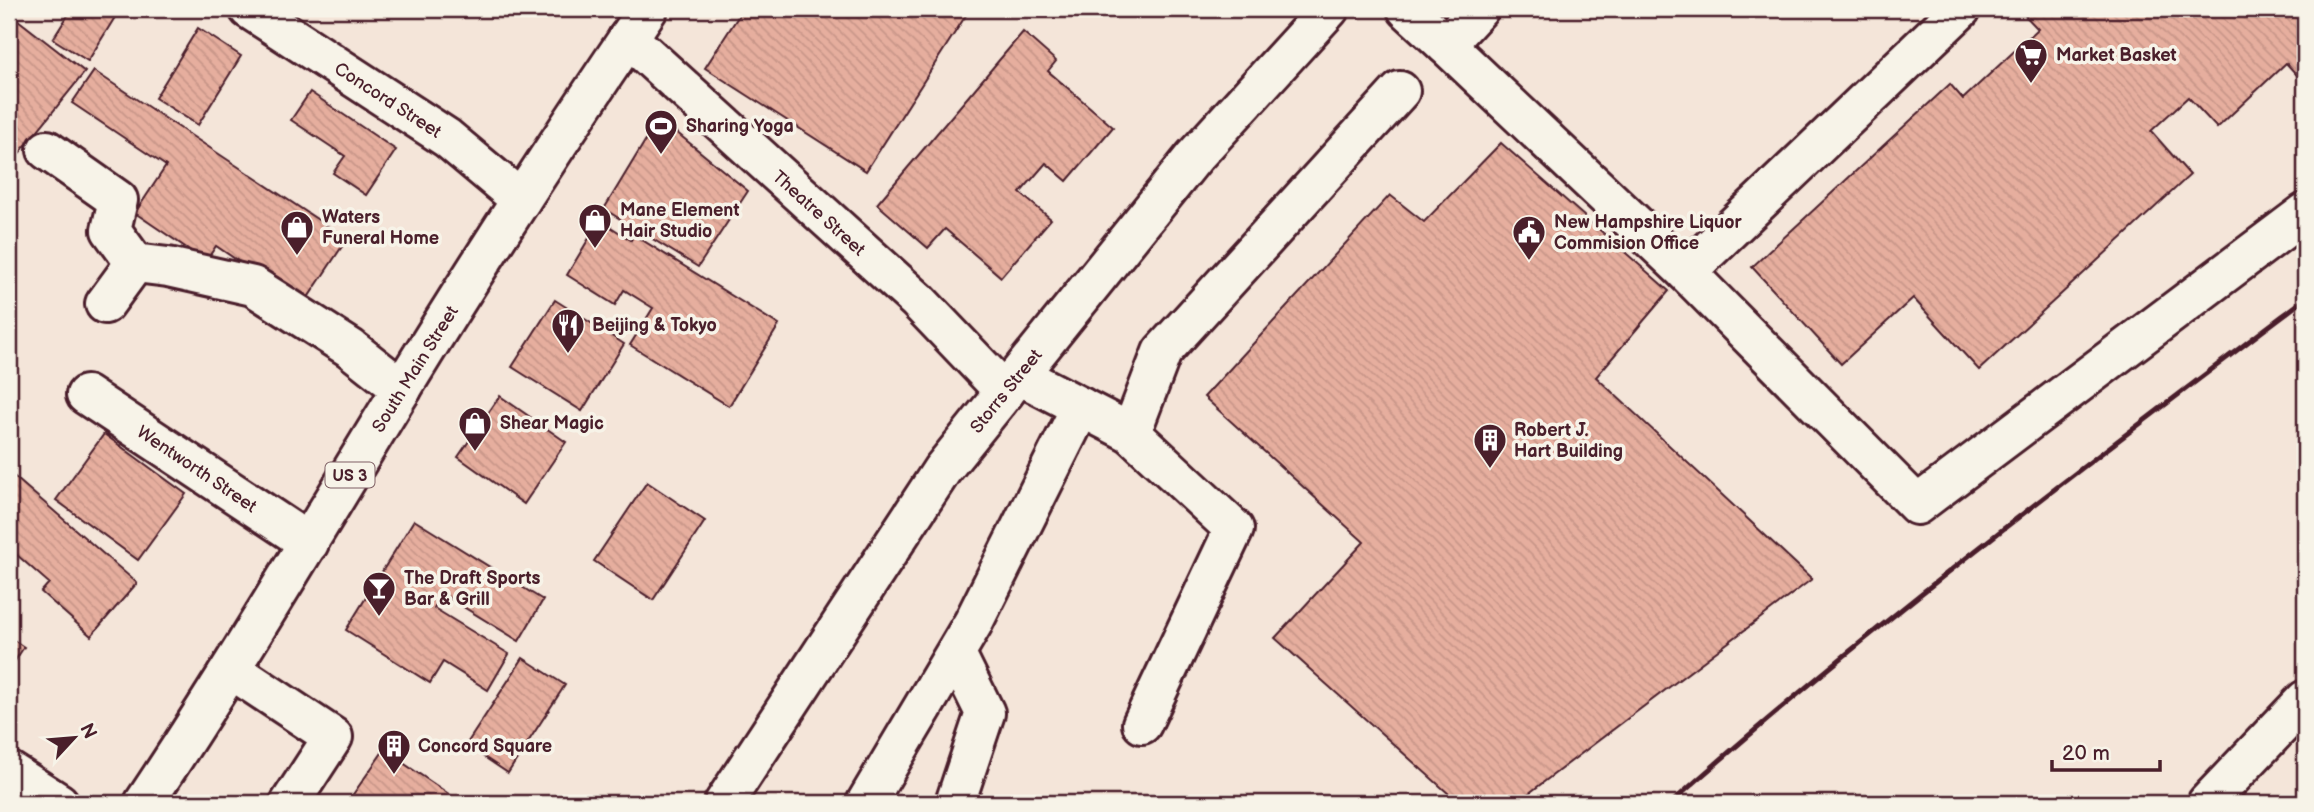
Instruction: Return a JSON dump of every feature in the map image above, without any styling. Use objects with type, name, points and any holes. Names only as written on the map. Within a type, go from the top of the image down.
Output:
[{"type":"main road","name":"Concord Street","points":[[249,9],[447,138],[521,200]]},
{"type":"main road","name":"Storrs Street","points":[[724,803],[942,470],[1194,157],[1329,9]]},
{"type":"main road","points":[[1407,9],[1686,272],[1917,505],[2305,213]]},
{"type":"main road","points":[[1446,45],[1479,9]]},
{"type":"main road","points":[[1686,272],[1961,9]]},
{"type":"main road","name":"South Main Street","points":[[144,803],[232,670],[402,389],[521,200],[638,24]]},
{"type":"main road","name":"Theatre Street","points":[[638,24],[918,301],[1012,384],[1081,407],[1130,433],[1234,529],[1142,724]]},
{"type":"main road","points":[[1130,433],[1162,352],[1400,92]]},
{"type":"main road","points":[[47,150],[118,200],[111,230],[135,263],[168,267],[253,286],[350,348],[402,389]]},
{"type":"main road","points":[[105,304],[135,263]]},
{"type":"main road","name":"Wentworth Street","points":[[86,395],[309,542]]},
{"type":"main road","points":[[866,803],[956,654],[1081,407]]},
{"type":"main road","points":[[955,803],[985,713],[956,654]]},
{"type":"main road","points":[[232,670],[333,737],[290,803]]},
{"type":"main road","points":[[2207,803],[2305,701]]},
{"type":"main road","points":[[9,771],[59,803]]},
{"type":"building","points":[[72,9],[120,9],[88,61],[53,39]]},
{"type":"building","points":[[743,9],[970,9],[866,171],[705,68]]},
{"type":"building","points":[[2019,9],[2305,9],[2305,84],[2286,63],[2217,128],[2188,97],[2151,131],[2190,175],[1979,370],[1913,298],[1841,364],[1752,267],[1950,84],[1963,99],[2038,29]]},
{"type":"building","points":[[9,13],[85,72],[9,166]]},
{"type":"building","points":[[198,28],[241,56],[198,125],[155,98]]},
{"type":"building","points":[[1023,32],[1056,61],[1048,71],[1113,127],[1067,181],[1046,163],[1020,193],[1051,219],[1001,277],[945,229],[928,248],[877,204]]},
{"type":"building","points":[[94,71],[347,239],[303,305],[216,246],[206,261],[135,213],[166,166],[72,103]]},
{"type":"building","points":[[310,92],[396,150],[366,195],[333,173],[345,156],[291,120]]},
{"type":"building","points":[[659,118],[748,191],[698,267],[604,209]]},
{"type":"building","name":"Robert J. Hart Building","points":[[1501,143],[1669,291],[1596,377],[1812,579],[1516,803],[1459,803],[1275,638],[1364,542],[1204,397],[1390,195],[1424,222]]},
{"type":"building","points":[[600,220],[631,240],[634,235],[779,325],[729,406],[630,345],[653,308],[624,290],[615,305],[567,275]]},
{"type":"building","name":"Beijing & Tokyo","points":[[555,300],[624,344],[582,411],[512,367]]},
{"type":"building","points":[[500,396],[566,442],[524,504],[458,457]]},
{"type":"building","points":[[104,434],[186,494],[138,560],[56,500]]},
{"type":"building","points":[[9,472],[137,583],[91,636],[41,592],[49,583],[9,548]]},
{"type":"building","points":[[647,482],[705,521],[653,600],[594,561]]},
{"type":"building","points":[[414,520],[543,600],[519,641],[442,594],[434,608],[509,654],[488,690],[443,662],[430,683],[346,630]]},
{"type":"building","points":[[9,637],[24,647],[9,670]]},
{"type":"building","points":[[523,658],[565,685],[508,773],[466,745]]},
{"type":"building","name":"Concord Square","points":[[384,750],[462,803],[347,803]]},
{"type":"railway","points":[[1671,803],[1903,608],[2305,299]]},
{"type":"place","name":"Market Basket","points":[[2031,85]]},
{"type":"place","name":"Sharing Yoga","points":[[661,156]]},
{"type":"place","name":"Mane Element Hair Studio","points":[[595,250]]},
{"type":"place","name":"Waters Funeral Home","points":[[297,257]]},
{"type":"place","name":"New Hampshire Liquor Commision Office","points":[[1529,262]]},
{"type":"place","name":"Beijing & Tokyo","points":[[568,355]]},
{"type":"place","name":"Shear Magic","points":[[475,453]]},
{"type":"place","name":"Robert J. Hart Building","points":[[1490,470]]},
{"type":"place","name":"The Draft Sports Bar & Grill","points":[[379,618]]},
{"type":"place","name":"Concord Square","points":[[394,776]]}]
